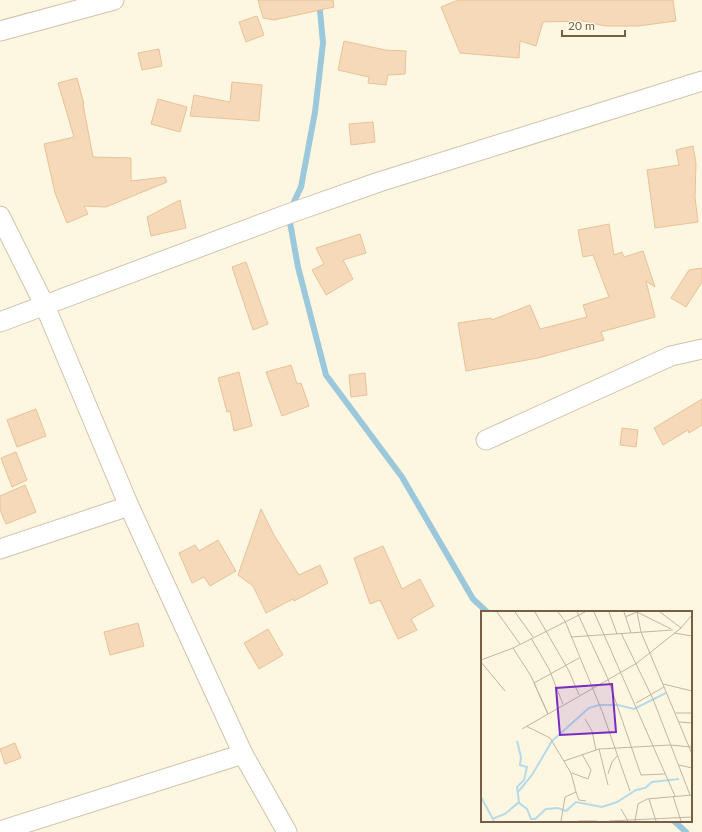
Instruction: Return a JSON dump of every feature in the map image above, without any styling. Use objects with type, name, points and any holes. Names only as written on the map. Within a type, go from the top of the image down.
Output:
[{"type":"street","points":[[0,31],[114,0]]},
{"type":"street","points":[[0,322],[288,214],[379,182],[702,81]]},
{"type":"street","points":[[0,216],[45,306],[129,506],[242,754],[287,832]]},
{"type":"street","points":[[486,440],[671,356],[702,349]]},
{"type":"street","points":[[0,549],[129,506]]},
{"type":"street","points":[[0,831],[242,754]]},
{"type":"building","points":[[258,0],[333,0],[334,7],[274,20],[263,18]]},
{"type":"building","points":[[458,0],[673,0],[676,21],[638,26],[605,26],[583,21],[543,22],[536,46],[520,41],[519,58],[460,53],[441,7]]},
{"type":"building","points":[[257,16],[264,35],[246,42],[239,22]]},
{"type":"building","points":[[344,41],[385,50],[406,51],[405,74],[388,75],[386,85],[368,83],[369,77],[338,70]]},
{"type":"building","points":[[159,49],[162,66],[142,70],[138,53]]},
{"type":"building","points":[[77,78],[84,104],[93,157],[131,158],[131,181],[165,177],[167,182],[106,207],[84,206],[88,214],[67,223],[55,193],[44,144],[74,137],[58,83]]},
{"type":"building","points":[[232,82],[262,85],[259,121],[190,116],[194,95],[230,102]]},
{"type":"building","points":[[158,99],[187,107],[180,132],[151,124]]},
{"type":"building","points":[[373,122],[375,142],[351,145],[349,124]]},
{"type":"building","points":[[693,146],[696,163],[695,197],[698,222],[655,228],[647,170],[679,165],[676,150]]},
{"type":"building","points":[[180,200],[186,228],[151,236],[147,217]]},
{"type":"building","points":[[609,224],[614,255],[622,252],[624,257],[643,251],[655,287],[646,281],[655,317],[601,332],[604,340],[538,358],[466,371],[458,323],[491,318],[492,320],[530,305],[540,329],[587,317],[583,305],[609,297],[593,255],[583,257],[578,230]]},
{"type":"building","points":[[360,234],[366,253],[343,260],[353,279],[326,295],[312,270],[324,264],[316,248]]},
{"type":"building","points":[[246,262],[268,324],[253,330],[232,267]]},
{"type":"building","points":[[702,268],[702,282],[686,307],[671,298],[689,270]]},
{"type":"building","points":[[291,365],[297,384],[301,383],[309,406],[282,416],[266,372]]},
{"type":"building","points":[[239,372],[252,426],[234,431],[230,411],[227,412],[218,378]]},
{"type":"building","points":[[365,373],[367,395],[351,397],[349,375]]},
{"type":"building","points":[[702,399],[702,425],[689,433],[688,430],[663,445],[654,428]]},
{"type":"building","points":[[36,409],[46,436],[17,447],[7,420]]},
{"type":"building","points":[[622,428],[638,430],[636,447],[620,445]]},
{"type":"building","points":[[16,452],[27,480],[12,487],[1,458]]},
{"type":"building","points":[[25,485],[36,512],[6,524],[0,510],[0,496]]},
{"type":"building","points":[[261,509],[274,535],[299,575],[320,565],[328,583],[294,601],[293,599],[266,613],[253,586],[238,575]]},
{"type":"building","points":[[218,540],[236,571],[210,586],[204,577],[192,583],[179,553],[195,545],[199,551]]},
{"type":"building","points":[[383,546],[402,589],[420,579],[434,606],[411,619],[417,630],[398,639],[380,600],[370,604],[354,558]]},
{"type":"building","points":[[138,623],[144,646],[110,655],[104,632]]},
{"type":"building","points":[[268,629],[283,655],[259,669],[244,643]]},
{"type":"building","points":[[15,743],[21,758],[5,764],[0,749]]},
{"type":"waterway","points":[[291,208],[301,187],[315,112],[323,43],[319,0]]},
{"type":"waterway","points":[[289,217],[298,267],[326,375],[402,477],[473,599],[486,611]]},
{"type":"waterway","points":[[675,822],[686,832]]}]
